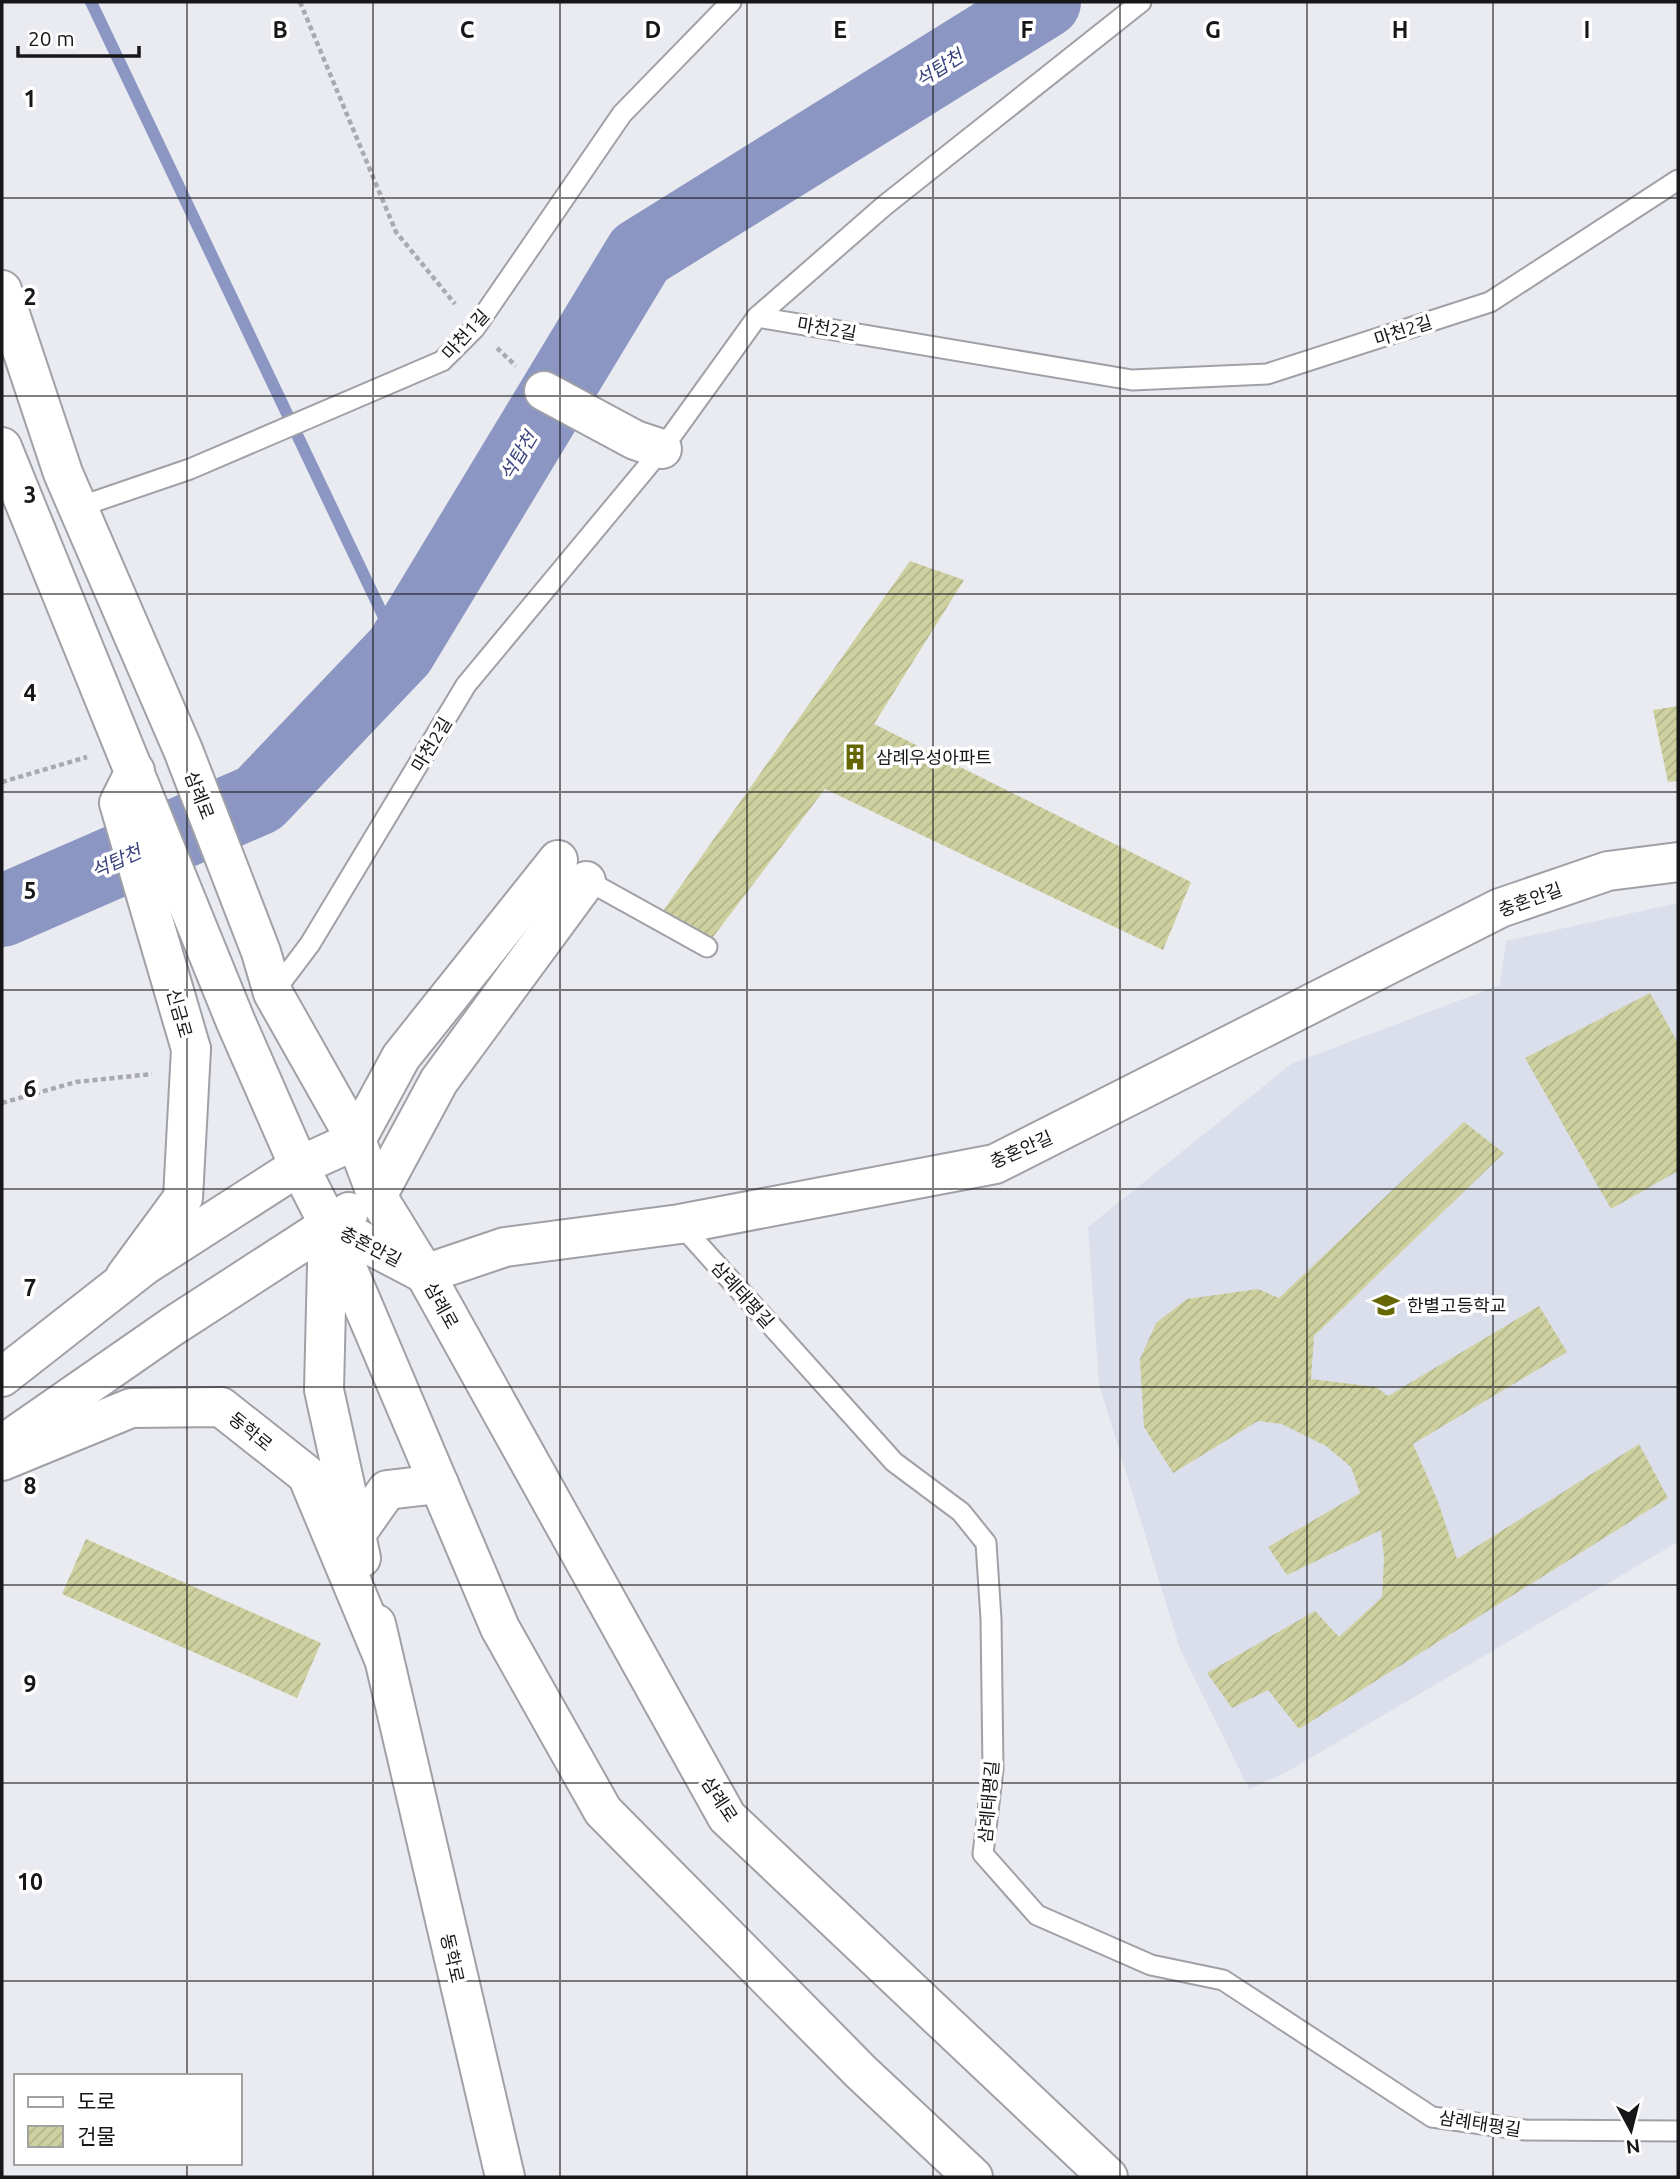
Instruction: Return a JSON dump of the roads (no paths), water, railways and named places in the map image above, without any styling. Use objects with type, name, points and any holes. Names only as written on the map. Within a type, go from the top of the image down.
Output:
[{"type":"street","name":"삼례로","points":[[2,290],[63,473],[183,750],[261,952],[273,993],[356,1140],[377,1196],[425,1274],[727,1817],[1108,2177]]},
{"type":"street","points":[[544,391],[648,445]]},
{"type":"street","points":[[2,447],[129,776],[299,1166],[328,1223],[500,1628],[603,1811],[861,2072],[973,2177]]},
{"type":"street","name":"신금로","points":[[118,1286],[183,1198],[191,1060],[129,776]]},
{"type":"street","name":"충혼안길","points":[[328,1223],[425,1274],[505,1247],[680,1224],[995,1164],[1500,908],[1608,871],[1678,862]]},
{"type":"street","points":[[356,1140],[401,1057],[572,871]]},
{"type":"street","points":[[2,1445],[173,1326],[328,1223],[377,1196],[439,1081],[572,871]]},
{"type":"street","name":"신금로","points":[[2,1377],[145,1265],[299,1166],[356,1140]]},
{"type":"street","name":"동학로","points":[[328,1223],[324,1390],[383,1657],[505,2177]]},
{"type":"street","name":"동학로","points":[[2,1461],[131,1408],[221,1407],[307,1475],[383,1657]]},
{"type":"street","points":[[356,1534],[387,1490],[439,1484]]},
{"type":"lane","name":"마천1길","points":[[79,507],[190,469],[442,361],[475,328],[622,114],[731,2]]},
{"type":"lane","points":[[757,317],[884,206],[1141,2]]},
{"type":"lane","name":"마천2길","points":[[273,993],[310,944],[466,685],[648,445],[757,317],[1132,380],[1267,374],[1490,302],[1678,180]]},
{"type":"lane","points":[[572,871],[707,947]]},
{"type":"lane","name":"삼례태평길","points":[[680,1224],[894,1462],[961,1512],[986,1544],[991,1619],[993,1769],[983,1854],[1037,1915],[1151,1965],[1223,1980],[1432,2117],[1525,2130],[1678,2131]]},
{"type":"waterway","points":[[91,2],[400,651]]},
{"type":"waterway","name":"석탑천","points":[[2,911],[259,799],[400,651],[640,254],[1045,2]]},
{"type":"place","name":"삼례우성아파트","points":[[855,757]]},
{"type":"place","name":"한별고등학교","points":[[1386,1305]]}]
